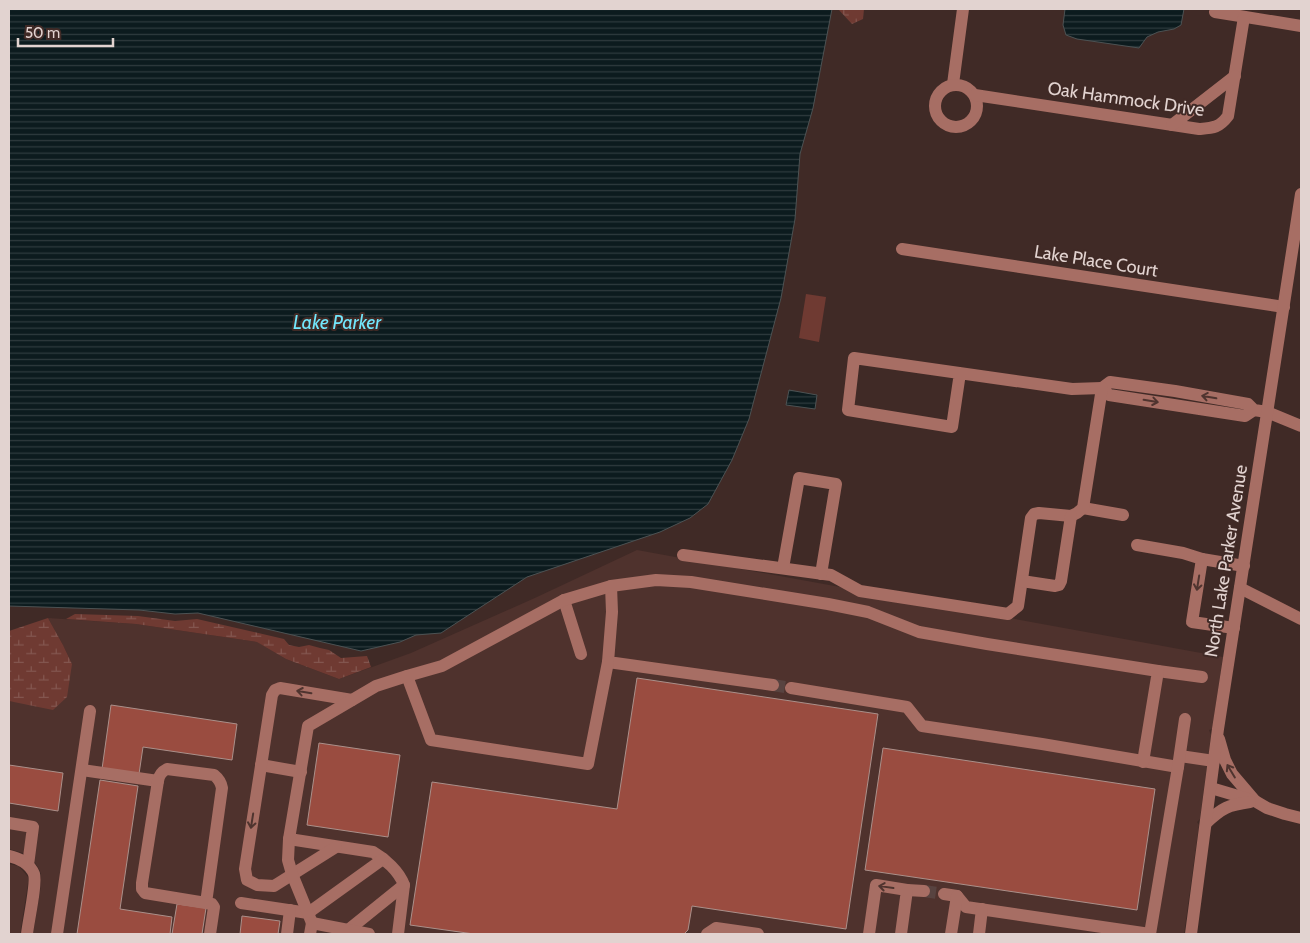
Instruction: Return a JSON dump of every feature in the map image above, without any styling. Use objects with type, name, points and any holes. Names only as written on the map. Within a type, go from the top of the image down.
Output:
[{"type":"street","points":[[953,84],[963,9]]},
{"type":"street","points":[[1215,12],[1301,26]]},
{"type":"street","name":"Oak Hammock Drive","points":[[975,95],[1199,129],[1213,128],[1222,124],[1228,116],[1244,17]]},
{"type":"street","points":[[1172,125],[1235,76]]},
{"type":"street","points":[[953,84],[965,86],[975,95],[977,102],[975,115],[966,125],[952,127],[940,121],[936,115],[934,109],[936,96],[946,86],[953,84]]},
{"type":"street","name":"North Lake Parker Avenue","points":[[1190,934],[1214,761],[1301,194]]},
{"type":"street","name":"Lake Place Court","points":[[902,249],[1284,307]]},
{"type":"street","points":[[1292,259],[1301,250]]},
{"type":"street","points":[[960,373],[952,427],[848,410],[854,358],[960,373],[1072,389],[1102,388],[1110,382],[1175,391],[1248,404],[1254,410],[1267,412],[1301,426]]},
{"type":"street","points":[[683,555],[831,575],[860,590],[1008,614],[1018,606],[1031,518],[1034,514],[1040,513],[1071,516],[1078,513],[1082,508],[1102,388]]},
{"type":"street","points":[[783,568],[798,478],[836,484],[821,574]]},
{"type":"street","points":[[1082,508],[1123,515]]},
{"type":"street","points":[[1022,581],[1059,585],[1071,516]]},
{"type":"street","points":[[1137,545],[1244,566]]},
{"type":"street","points":[[1202,559],[1192,622],[1234,628]]},
{"type":"street","points":[[310,923],[288,860],[289,839],[308,726],[376,686],[442,666],[564,600],[611,586],[656,580],[691,582],[795,598],[868,612],[919,632],[954,639],[1202,677]]},
{"type":"street","points":[[407,676],[432,740],[588,764],[608,662],[612,612],[611,586]]},
{"type":"street","points":[[1240,588],[1301,619]]},
{"type":"street","points":[[564,600],[581,654]]},
{"type":"street","points":[[608,662],[773,685]]},
{"type":"street","points":[[1143,762],[1158,671]]},
{"type":"street","points":[[336,846],[274,886],[257,885],[247,880],[245,869],[274,690],[280,688],[352,700]]},
{"type":"street","points":[[792,688],[907,707],[922,726],[1042,744],[1143,762],[1214,761]]},
{"type":"street","points":[[57,934],[90,711]]},
{"type":"street","points":[[944,894],[957,896],[966,907],[1150,934],[1185,719]]},
{"type":"street","points":[[1218,735],[1225,760],[1232,774],[1255,801]]},
{"type":"street","points":[[261,765],[301,772]]},
{"type":"street","points":[[206,903],[222,788],[221,783],[214,775],[167,769],[160,774],[158,781],[142,889],[145,893],[212,904],[214,907],[210,934]]},
{"type":"street","points":[[82,770],[158,781]]},
{"type":"street","points":[[1211,788],[1255,801],[1267,808],[1301,818]]},
{"type":"street","points":[[1206,823],[1219,810],[1228,806],[1255,801]]},
{"type":"street","points":[[9,823],[33,827],[29,867]]},
{"type":"street","points":[[289,839],[373,852],[383,858],[402,878],[404,885],[398,934]]},
{"type":"street","points":[[9,856],[20,860],[34,874],[35,884],[27,934]]},
{"type":"street","points":[[310,923],[383,858]]},
{"type":"street","points":[[347,931],[404,885]]},
{"type":"street","points":[[869,934],[876,885],[924,891]]},
{"type":"street","points":[[900,934],[907,890]]},
{"type":"street","points":[[951,934],[957,896]]},
{"type":"street","points":[[241,903],[290,910],[310,923],[368,934]]},
{"type":"street","points":[[979,934],[982,909]]},
{"type":"street","points":[[287,934],[290,910]]},
{"type":"street","points":[[707,934],[716,928],[731,932],[758,934]]},
{"type":"shaded area","points":[[637,550],[1223,657],[1212,729],[1209,730],[1211,735],[1200,819],[1197,822],[1199,825],[1184,934],[33,934],[41,874],[32,858],[9,849],[9,701],[16,702],[72,664],[48,618],[136,624],[258,642],[286,659],[339,679],[411,653]]},
{"type":"shaded area","points":[[9,864],[18,866],[28,877],[20,934],[9,934]]},
{"type":"green space","points":[[838,9],[864,9],[863,19],[852,24]]},
{"type":"green space","points":[[806,294],[826,297],[819,342],[799,338]]},
{"type":"green space","points":[[75,614],[138,616],[175,621],[197,619],[284,639],[289,645],[299,647],[309,645],[329,650],[341,658],[367,656],[371,667],[339,679],[286,659],[257,642],[136,624],[66,619]]},
{"type":"green space","points":[[48,618],[72,664],[67,697],[53,710],[9,701],[9,631]]},
{"type":"water","name":"Lake Parker","points":[[9,9],[832,9],[813,108],[800,154],[795,219],[781,298],[749,419],[732,460],[708,504],[690,518],[660,532],[527,577],[441,633],[416,635],[400,642],[361,651],[198,613],[175,614],[139,610],[9,606]]},
{"type":"water","points":[[1065,9],[1184,9],[1181,25],[1147,37],[1139,48],[1077,39],[1066,35],[1063,25]]},
{"type":"water","points":[[789,390],[817,395],[815,409],[786,405]]},
{"type":"building","points":[[637,678],[878,714],[846,929],[692,906],[688,930],[684,934],[474,934],[410,925],[432,782],[617,809]]},
{"type":"building","points":[[111,705],[237,724],[232,760],[143,747],[139,774],[102,769]]},
{"type":"building","points":[[319,743],[400,755],[388,837],[307,825]]},
{"type":"building","points":[[883,748],[1155,789],[1137,910],[865,870]]},
{"type":"building","points":[[9,765],[63,773],[58,811],[9,803]]},
{"type":"building","points":[[100,780],[138,786],[120,909],[172,917],[170,934],[77,934]]},
{"type":"building","points":[[177,904],[206,908],[202,934],[172,934]]},
{"type":"building","points":[[242,916],[280,921],[278,934],[240,934]]},
{"type":"tunnel","points":[[773,685],[791,688]]},
{"type":"tunnel","points":[[924,891],[944,894]]}]
